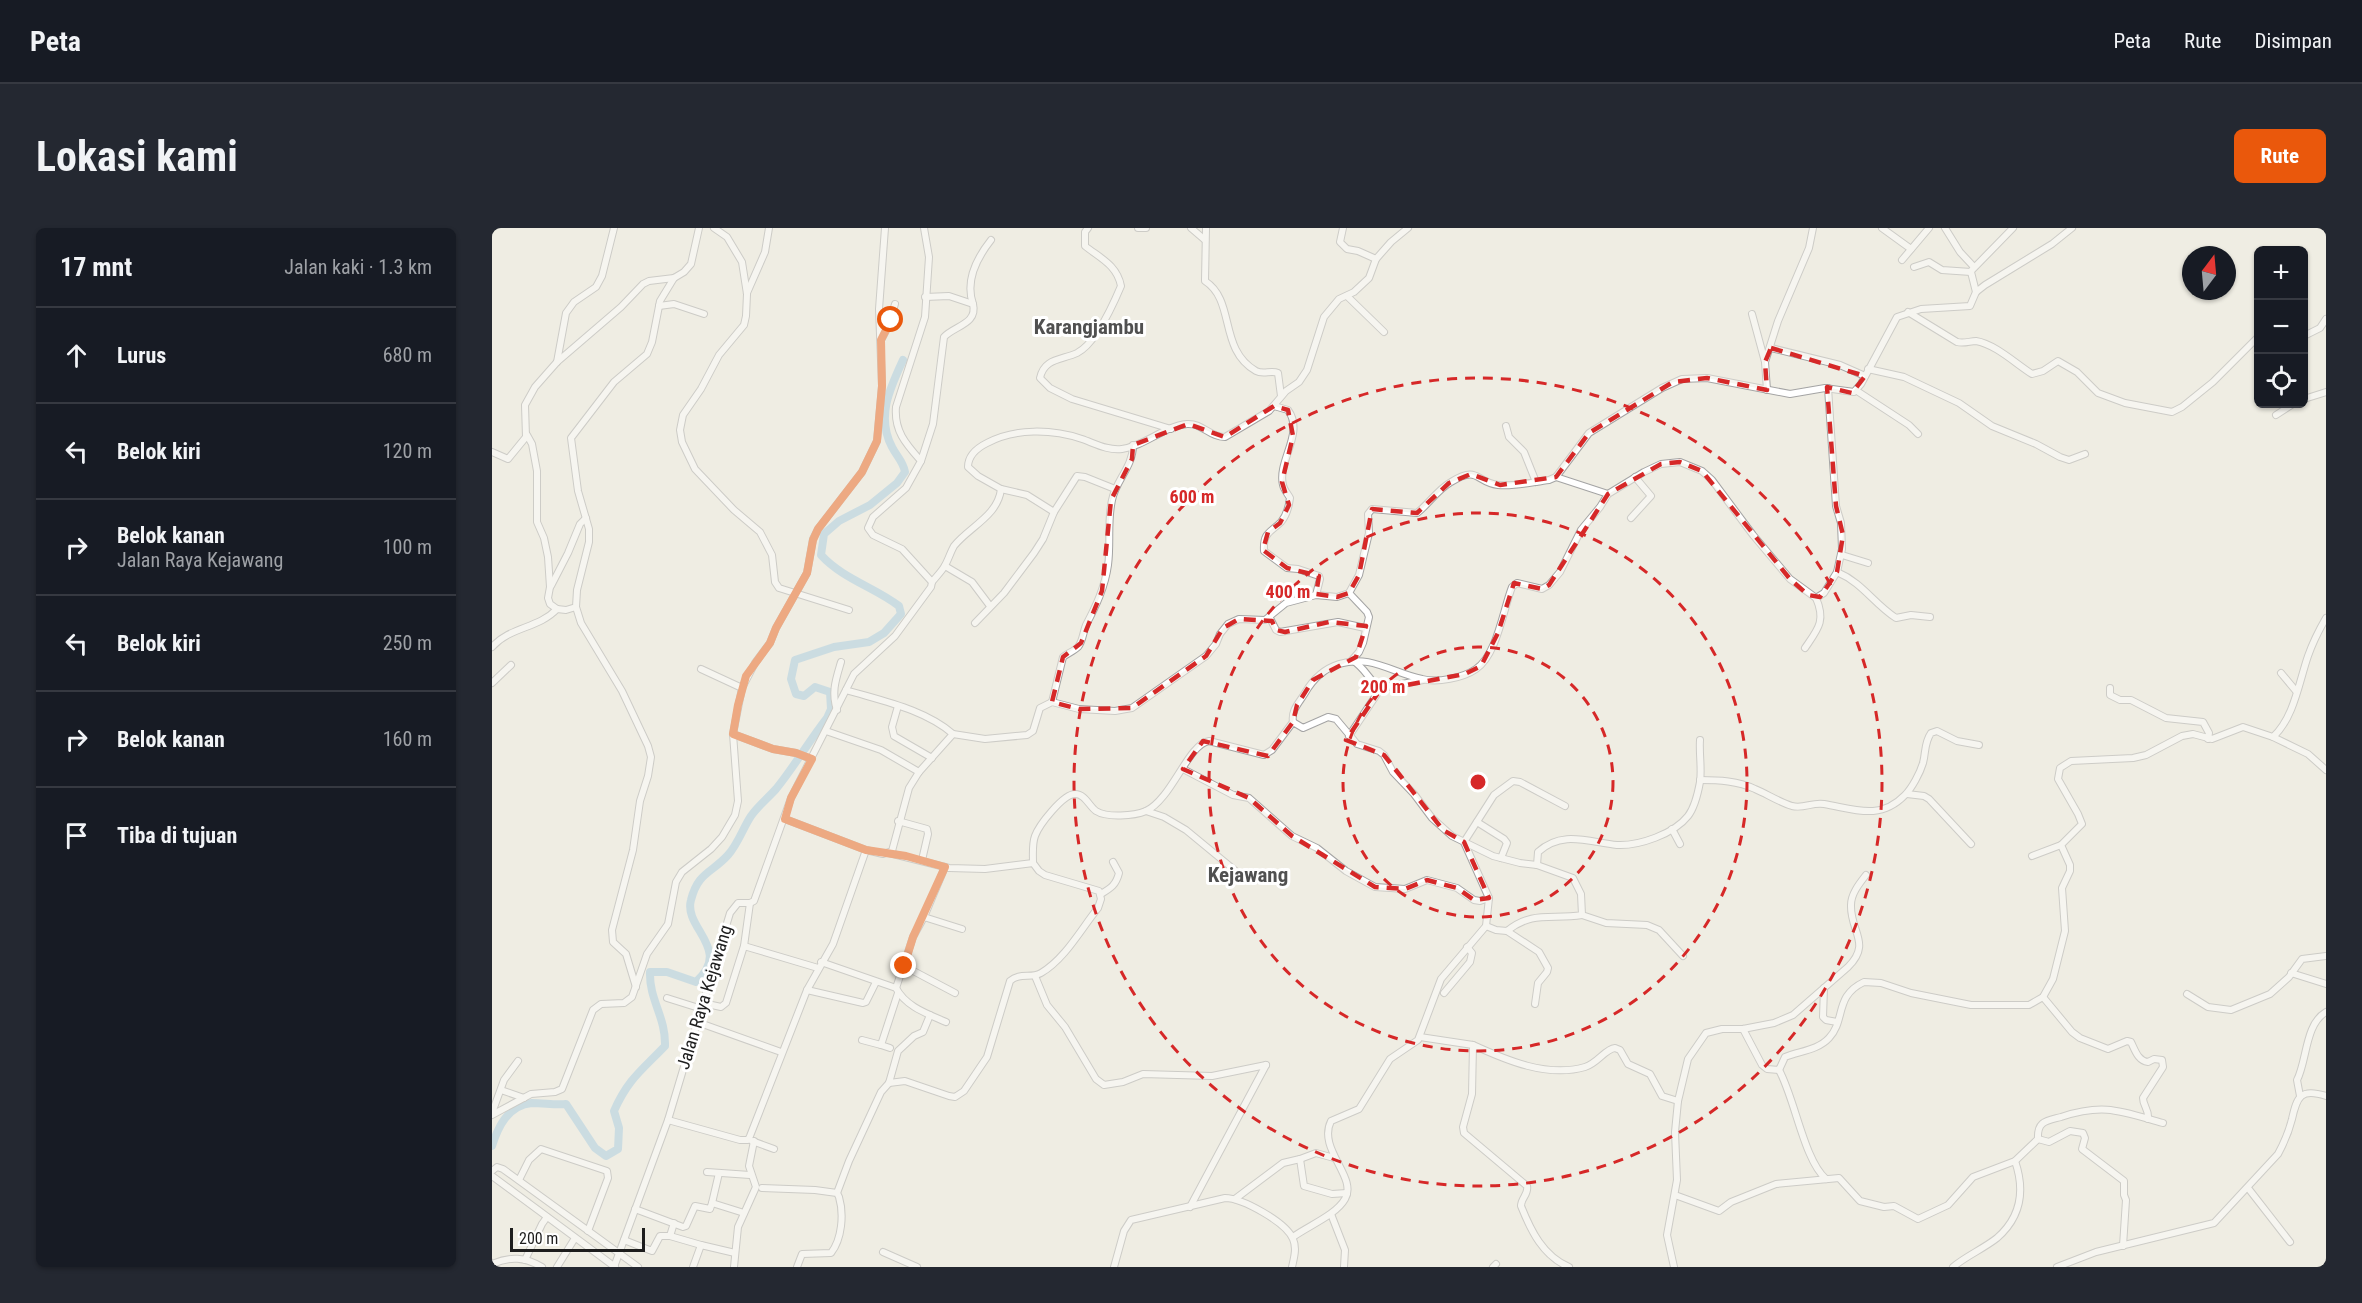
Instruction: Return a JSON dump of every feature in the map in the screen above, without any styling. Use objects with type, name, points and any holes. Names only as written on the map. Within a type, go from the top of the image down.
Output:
[{"type":"street","points":[[557,363],[566,313],[574,302],[589,293],[599,282],[612,242],[614,228]]},
{"type":"street","points":[[636,988],[626,954],[613,942],[612,930],[633,850],[640,801],[651,757],[648,746],[614,676],[581,623],[576,608],[577,590],[589,542],[589,529],[578,491],[572,438],[614,382],[647,354],[652,342],[662,296],[674,278],[691,264],[699,228]]},
{"type":"street","points":[[714,228],[727,237],[742,262],[747,294],[744,324],[719,354],[701,389],[683,415],[680,430],[682,442],[695,469],[734,510],[760,532],[772,555],[777,586],[795,595],[849,610]]},
{"type":"street","points":[[747,294],[765,252],[769,228]]},
{"type":"street","points":[[492,1114],[531,1094],[555,1092],[562,1089],[593,1010],[601,1004],[624,1003],[629,1000],[636,988],[647,954],[668,924],[676,882],[682,872],[717,843],[735,815],[738,801],[733,734],[746,676],[770,643],[807,573],[813,540],[818,529],[862,472],[877,441],[882,386],[879,309],[885,228]]},
{"type":"street","points":[[921,461],[905,444],[895,417],[896,407],[926,310],[929,257],[924,228]]},
{"type":"street","points":[[1088,228],[1085,232],[1085,246],[1117,272],[1120,286],[1102,324],[1085,347],[1076,354],[1051,362],[1042,370],[1040,378],[1050,388],[1072,399],[1171,429]]},
{"type":"street","points":[[1138,228],[1146,228]]},
{"type":"street","points":[[1191,228],[1205,240]]},
{"type":"street","points":[[1206,228],[1205,280],[1217,292],[1225,312],[1234,350],[1255,370],[1264,373],[1278,373],[1281,396]]},
{"type":"street","points":[[1343,228],[1340,242],[1344,248],[1376,259]]},
{"type":"street","points":[[1054,512],[1027,495],[1001,489],[970,470],[968,464],[977,448],[1001,436],[1046,432],[1068,435],[1122,449],[1182,424],[1198,424],[1211,435],[1225,437],[1274,406],[1281,396],[1303,376],[1324,316],[1334,303],[1354,292],[1369,278],[1376,259],[1408,228]]},
{"type":"street","points":[[1766,362],[1778,321],[1809,248],[1813,228]]},
{"type":"street","points":[[1882,228],[1911,249]]},
{"type":"street","points":[[1902,260],[1929,228]]},
{"type":"street","points":[[1945,228],[1972,269],[1976,294]]},
{"type":"street","points":[[1914,267],[1929,262],[1942,270],[1972,269],[2013,228]]},
{"type":"street","points":[[1559,478],[1589,433],[1673,382],[1689,378],[1707,378],[1790,394],[1825,388],[1852,393],[1857,391],[1897,317],[1921,309],[1970,306],[1976,294],[2052,244],[2072,228]]},
{"type":"street","points":[[932,582],[902,549],[873,535],[868,528],[873,517],[906,488],[921,461],[933,424],[944,337],[970,320],[974,313],[970,295],[970,278],[991,240]]},
{"type":"street","points":[[576,608],[557,609],[549,601],[548,557],[544,538],[537,522],[537,471],[532,444],[527,435],[526,401],[531,392],[557,363],[621,307],[643,284],[649,280],[674,278]]},
{"type":"street","points":[[925,297],[949,296],[973,304]]},
{"type":"street","points":[[1347,296],[1384,332]]},
{"type":"street","points":[[659,306],[674,304],[704,314]]},
{"type":"street","points":[[881,340],[890,325],[895,304]]},
{"type":"street","points":[[1908,312],[1957,342],[1963,344],[1974,341],[2012,358],[2032,374],[2058,361],[2077,372],[2098,393],[2125,403],[2169,412],[2182,407],[2213,382],[2254,342]]},
{"type":"street","points":[[1752,314],[1766,362],[1767,390]]},
{"type":"street","points":[[2308,334],[2320,328],[2326,319]]},
{"type":"street","points":[[1770,348],[1840,365],[1865,376]]},
{"type":"street","points":[[1868,369],[1904,377],[1944,396],[1992,426],[2036,444],[2060,457],[2069,460],[2085,454]]},
{"type":"street","points":[[1815,598],[1824,593],[1837,572],[1842,555],[1843,531],[1836,506],[1825,388]]},
{"type":"street","points":[[1857,391],[1909,425],[1918,434]]},
{"type":"street","points":[[2308,398],[2326,392]]},
{"type":"street","points":[[1274,406],[1288,410],[1292,417],[1293,436],[1282,482],[1290,498],[1284,517],[1268,532],[1265,538],[1264,551],[1287,568],[1307,571],[1319,576],[1316,595]]},
{"type":"street","points":[[2276,415],[2287,408]]},
{"type":"street","points":[[1506,426],[1509,437],[1524,452],[1536,482]]},
{"type":"street","points":[[492,452],[508,459],[527,435]]},
{"type":"street","points":[[1052,702],[1063,657],[1081,643],[1085,627],[1094,613],[1102,591],[1108,567],[1109,517],[1115,489],[1129,466],[1133,445]]},
{"type":"street","points":[[1352,660],[1361,665],[1376,686],[1381,688],[1465,674],[1480,666],[1498,633],[1512,587],[1517,583],[1542,589],[1549,585],[1560,572],[1574,539],[1608,494],[1661,464],[1680,462],[1702,471],[1790,579],[1815,598],[1821,615],[1820,621],[1805,648]]},
{"type":"street","points":[[846,690],[927,717],[953,734],[985,739],[1028,735],[1033,731],[1040,708],[1052,702],[1079,709],[1115,711],[1132,708],[1206,656],[1228,624],[1239,619],[1265,620],[1286,603],[1316,595],[1337,597],[1349,593],[1359,574],[1369,533],[1368,513],[1372,509],[1417,513],[1449,483],[1471,474],[1476,474],[1500,486],[1559,478],[1608,494]]},
{"type":"street","points":[[975,623],[1004,592],[1034,552],[1043,539],[1054,512],[1077,476],[1115,489]]},
{"type":"street","points":[[1632,518],[1652,494],[1635,477]]},
{"type":"street","name":"Jalan Raya Kejawang","points":[[614,1266],[668,1120],[730,913],[738,903],[750,903],[757,894],[791,798],[858,669],[879,653],[895,636],[929,591],[932,582],[945,566],[954,546],[996,505],[1001,489]]},
{"type":"street","points":[[550,587],[568,554],[580,524],[586,518]]},
{"type":"street","points":[[1842,555],[1868,563]]},
{"type":"street","points":[[945,566],[972,582],[990,606]]},
{"type":"street","points":[[1837,572],[1855,580],[1875,601],[1896,618],[1911,615],[1930,617]]},
{"type":"street","points":[[1349,593],[1369,617],[1363,643],[1352,660]]},
{"type":"street","points":[[492,646],[504,634],[538,623],[557,609]]},
{"type":"street","points":[[1270,618],[1276,630],[1280,632],[1338,622],[1365,628]]},
{"type":"street","points":[[2273,737],[2286,719],[2312,645],[2326,618]]},
{"type":"street","points":[[1146,811],[1168,791],[1195,748],[1203,741],[1267,755],[1293,722],[1297,705],[1313,680],[1333,666],[1352,660],[1366,661],[1424,680]]},
{"type":"street","points":[[837,710],[833,693],[841,662]]},
{"type":"street","points":[[492,683],[511,665]]},
{"type":"street","points":[[701,669],[742,688]]},
{"type":"street","points":[[2281,673],[2296,692]]},
{"type":"street","points":[[1349,736],[1381,688]]},
{"type":"street","points":[[2110,688],[2110,695],[2115,698],[2131,700],[2166,718],[2203,722],[2209,733],[2208,739]]},
{"type":"street","points":[[898,706],[892,727],[894,736],[932,758]]},
{"type":"street","points":[[1293,722],[1304,728],[1324,718],[1332,718],[1339,722],[1357,744],[1379,751],[1384,755],[1393,772],[1414,794],[1437,824],[1452,836],[1501,858],[1537,865],[1573,878],[1581,894],[1582,915]]},
{"type":"street","points":[[2032,856],[2061,845],[2082,824],[2058,779],[2060,768],[2064,764],[2090,759],[2133,758],[2146,755],[2187,735],[2208,739],[2217,738],[2243,727],[2273,737],[2308,754],[2326,770]]},
{"type":"street","points":[[826,731],[881,750],[919,772]]},
{"type":"street","points":[[1700,780],[1736,783],[1751,787],[1794,807],[1803,807],[1812,803],[1870,813],[1894,806],[1907,794],[1923,763],[1926,743],[1931,733],[1937,731],[1957,741],[1979,745]]},
{"type":"street","points":[[733,734],[773,749],[796,753],[812,759]]},
{"type":"street","points":[[889,853],[892,851],[909,788],[919,772],[953,734]]},
{"type":"street","points":[[1537,865],[1538,852],[1547,845],[1562,840],[1582,838],[1620,845],[1650,839],[1683,821],[1692,809],[1700,780],[1700,740]]},
{"type":"street","points":[[1183,770],[1233,795],[1249,798],[1292,836],[1317,848],[1346,872],[1375,886],[1405,889],[1427,880],[1457,888],[1474,900],[1489,898]]},
{"type":"street","points":[[1464,843],[1494,795],[1513,782],[1520,782],[1565,806]]},
{"type":"street","points":[[1907,794],[1924,796],[1971,843]]},
{"type":"street","points":[[1101,894],[1095,889],[1039,872],[1033,863],[1033,843],[1039,827],[1068,796],[1081,795],[1095,810],[1105,814],[1116,815],[1146,811],[1164,818],[1186,830],[1243,877],[1251,880],[1267,880]]},
{"type":"street","points":[[785,819],[866,850],[889,853],[945,867],[985,869],[1033,863]]},
{"type":"street","points":[[898,822],[927,829],[922,861]]},
{"type":"street","points":[[1477,822],[1507,843],[1501,858]]},
{"type":"street","points":[[1671,829],[1680,844]]},
{"type":"street","points":[[1293,1237],[1331,1214],[1345,1200],[1347,1184],[1334,1158],[1327,1134],[1331,1121],[1359,1109],[1390,1059],[1420,1037],[1441,979],[1486,926],[1489,898],[1464,843]]},
{"type":"street","points":[[1826,1179],[1812,1158],[1779,1070],[1785,1057],[1828,1040],[1847,997],[1860,984],[1871,981],[1911,993],[1971,1005],[2029,1005],[2043,997],[2053,979],[2065,931],[2062,888],[2070,866],[2061,845]]},
{"type":"street","points":[[734,1267],[738,1227],[756,1187],[750,1175],[751,1140],[781,1052],[819,965],[833,944],[866,850]]},
{"type":"street","points":[[890,1083],[905,1081],[949,1096],[959,1095],[964,1091],[987,1057],[1010,981],[1019,975],[1035,976],[1058,960],[1098,908],[1101,894],[1117,882],[1119,873],[1113,862]]},
{"type":"street","points":[[881,1045],[913,937],[945,867]]},
{"type":"street","points":[[1674,1267],[1667,1235],[1677,1180],[1675,1132],[1678,1101],[1688,1059],[1706,1033],[1774,1023],[1793,1015],[1855,960],[1860,951],[1860,944],[1850,907],[1854,893],[1866,875]]},
{"type":"street","points":[[667,998],[703,1006],[725,1005],[744,946],[750,903]]},
{"type":"street","points":[[1507,931],[1528,918],[1544,916],[1564,918],[1582,915],[1606,923],[1647,925],[1659,930],[1683,956]]},
{"type":"street","points":[[924,917],[962,929]]},
{"type":"street","points":[[1486,926],[1507,931],[1539,952],[1548,968],[1538,983],[1535,1004]]},
{"type":"street","points":[[744,946],[876,982],[897,991],[915,1007],[946,1022]]},
{"type":"street","points":[[1444,993],[1470,962],[1472,953],[1467,947]]},
{"type":"street","points":[[2187,994],[2208,1007],[2231,1010],[2270,994],[2302,958],[2326,956]]},
{"type":"street","points":[[904,966],[955,993]]},
{"type":"street","points":[[2291,973],[2326,984]]},
{"type":"street","points":[[1035,976],[1047,1005],[1065,1027],[1096,1079],[1104,1085],[1123,1082],[1143,1074],[1212,1076],[1266,1065],[1190,1207]]},
{"type":"street","points":[[807,990],[863,1004],[876,982]]},
{"type":"street","points":[[1824,988],[1823,1017],[1826,1020],[1837,1022]]},
{"type":"street","points":[[2043,997],[2072,1032],[2080,1038],[2108,1049],[2127,1041],[2131,1042],[2139,1059],[2143,1062],[2154,1059],[2162,1060],[2163,1066],[2144,1098],[2148,1109],[2148,1119]]},
{"type":"street","points":[[2300,1096],[2297,1080],[2302,1071],[2307,1046],[2317,1018],[2326,1012]]},
{"type":"street","points":[[797,1267],[801,1254],[827,1253],[835,1247],[841,1213],[841,1202],[837,1193],[849,1161],[881,1092],[890,1083],[898,1051],[914,1036],[923,1032],[930,1015]]},
{"type":"street","points":[[697,1022],[781,1052]]},
{"type":"street","points":[[1743,1029],[1762,1065],[1770,1070],[1779,1070]]},
{"type":"street","points":[[1420,1037],[1473,1045],[1521,1065],[1560,1071],[1592,1065],[1609,1049],[1615,1048],[1620,1050],[1628,1064],[1650,1074],[1662,1096],[1678,1101]]},
{"type":"street","points":[[862,1040],[890,1048]]},
{"type":"street","points":[[1473,1045],[1472,1094],[1463,1131],[1527,1186],[1528,1190],[1521,1206],[1532,1231],[1551,1257],[1569,1267]]},
{"type":"street","points":[[492,1114],[504,1080],[518,1061]]},
{"type":"street","points":[[501,1090],[524,1098]]},
{"type":"street","points":[[2057,1267],[2096,1252],[2208,1226],[2223,1215],[2281,1149],[2293,1110],[2300,1096],[2308,1092],[2326,1096]]},
{"type":"street","points":[[1675,1195],[1719,1211],[1731,1202],[1776,1184],[1839,1178],[1860,1201],[1894,1206],[1918,1219],[1948,1205],[1973,1177],[2015,1161],[2038,1139],[2039,1127],[2043,1122],[2083,1110],[2105,1108],[2163,1123]]},
{"type":"street","points":[[668,1120],[740,1140],[751,1140],[774,1149]]},
{"type":"street","points":[[2038,1139],[2049,1142],[2065,1132],[2080,1132],[2085,1135],[2082,1149],[2124,1181],[2126,1200],[2123,1246]]},
{"type":"street","points":[[519,1180],[529,1160],[541,1149],[607,1171],[608,1178],[588,1231]]},
{"type":"street","points":[[1234,1199],[1283,1163],[1316,1153],[1334,1158]]},
{"type":"street","points":[[1300,1159],[1304,1186],[1332,1194],[1347,1193]]},
{"type":"street","points":[[1953,1267],[1996,1239],[2012,1217],[2022,1193],[2015,1161]]},
{"type":"street","points":[[492,1171],[500,1167],[638,1267]]},
{"type":"street","points":[[707,1172],[750,1175]]},
{"type":"street","points":[[634,1209],[685,1226],[694,1206],[710,1209],[719,1173]]},
{"type":"street","points":[[492,1176],[614,1266]]},
{"type":"street","points":[[762,1188],[837,1193]]},
{"type":"street","points":[[2248,1188],[2290,1242]]},
{"type":"street","points":[[1114,1267],[1124,1231],[1131,1220],[1215,1200],[1234,1199],[1269,1217],[1293,1237],[1295,1247],[1292,1267]]},
{"type":"street","points":[[712,1203],[744,1213]]},
{"type":"street","points":[[525,1260],[553,1207]]},
{"type":"street","points":[[1331,1214],[1345,1250],[1344,1267]]},
{"type":"street","points":[[670,1236],[674,1223]]},
{"type":"street","points":[[624,1240],[652,1251],[660,1236],[670,1236],[735,1253]]},
{"type":"street","points":[[557,1267],[575,1238]]},
{"type":"street","points":[[693,1267],[701,1245]]},
{"type":"street","points":[[883,1252],[917,1267]]},
{"type":"street","points":[[492,1264],[508,1258],[525,1260],[542,1267]]},
{"type":"highlighted area","points":[[1771,348],[1865,376],[1852,393],[1827,387],[1836,506],[1843,535],[1837,572],[1820,597],[1808,595],[1790,579],[1702,471],[1680,462],[1661,464],[1608,494],[1549,585],[1542,589],[1514,583],[1498,633],[1481,666],[1465,674],[1380,690],[1346,740],[1384,755],[1443,830],[1464,842],[1489,898],[1474,900],[1457,888],[1427,880],[1405,889],[1375,887],[1292,836],[1249,798],[1183,769],[1203,741],[1268,756],[1293,722],[1297,705],[1313,680],[1356,657],[1366,626],[1329,622],[1285,632],[1276,630],[1272,621],[1239,619],[1223,628],[1206,656],[1132,708],[1079,709],[1052,702],[1063,657],[1081,643],[1102,591],[1111,500],[1132,459],[1133,445],[1188,424],[1225,437],[1274,406],[1288,410],[1293,436],[1282,482],[1289,505],[1280,523],[1268,532],[1263,550],[1287,568],[1319,576],[1316,594],[1337,597],[1349,593],[1359,575],[1372,509],[1417,513],[1449,483],[1471,474],[1500,485],[1556,477],[1589,433],[1673,382],[1707,378],[1767,390],[1765,362]]},
{"type":"waterway","points":[[492,1146],[497,1132],[510,1112],[524,1105],[536,1103],[566,1104],[595,1148],[606,1156],[618,1149],[619,1128],[614,1111],[619,1100],[630,1083],[665,1046],[663,1026],[652,991],[650,972],[667,972],[696,982],[706,970],[710,959],[709,949],[690,910],[697,884],[732,851],[751,816],[783,781],[831,709],[830,692],[815,687],[804,696],[796,694],[791,679],[795,660],[834,647],[869,642],[884,633],[901,614],[899,606],[849,577],[821,555],[824,534],[839,521],[870,505],[897,483],[905,472],[887,436],[885,425],[890,392],[903,360]]},
{"type":"district","name":"Karangjambu","points":[[1089,327]]},
{"type":"district","name":"Kejawang","points":[[1248,875]]},
{"type":"route","points":[[891,320],[881,340],[882,386],[877,441],[874,449],[862,472],[818,529],[813,540],[807,573],[770,643],[746,676],[733,734],[773,749],[796,753],[812,759],[791,798],[785,819],[866,850],[906,856],[945,867],[913,937],[904,966]]}]
